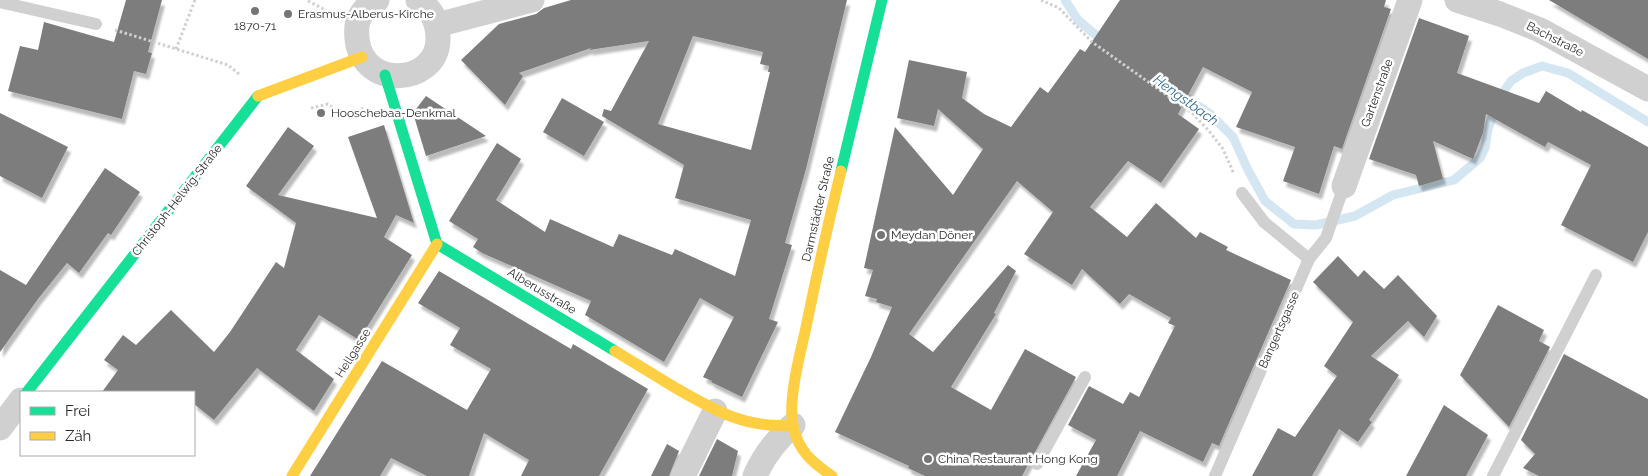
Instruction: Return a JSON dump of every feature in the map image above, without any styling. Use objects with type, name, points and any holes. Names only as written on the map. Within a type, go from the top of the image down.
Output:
[{"type":"street","points":[[372,1],[357,22],[356,39],[362,57],[371,68],[385,75],[403,76],[417,72],[424,67],[434,56],[438,42],[438,24],[427,6],[418,0]]},
{"type":"street","points":[[438,24],[532,0]]},
{"type":"street","name":"Darmstädter Straße","points":[[793,425],[794,396],[802,345],[824,239],[882,0]]},
{"type":"street","name":"Gartenstraße","points":[[1344,186],[1410,0]]},
{"type":"street","name":"Bachstraße","points":[[1457,0],[1540,30],[1648,89]]},
{"type":"street","name":"Christoph-Helwig-Straße","points":[[29,391],[258,95],[362,57]]},
{"type":"street","points":[[385,75],[437,244]]},
{"type":"street","name":"Alberusstraße","points":[[437,244],[715,411],[758,425],[776,428],[793,425]]},
{"type":"street","name":"Hellgasse","points":[[292,476],[437,244]]},
{"type":"street","points":[[0,428],[20,401]]},
{"type":"street","points":[[683,476],[715,411]]},
{"type":"street","points":[[755,476],[768,452],[793,425],[799,443],[810,460],[832,476]]},
{"type":"lane","points":[[0,2],[96,24]]},
{"type":"lane","name":"Bangertsgasse","points":[[1215,476],[1309,259],[1326,238],[1344,186]]},
{"type":"lane","points":[[1242,193],[1264,222],[1309,259]]},
{"type":"lane","points":[[1493,476],[1596,275]]},
{"type":"lane","points":[[1037,464],[1085,377]]},
{"type":"path","points":[[176,49],[195,0]]},
{"type":"path","points":[[1041,0],[1059,8],[1092,42],[1192,113],[1223,149],[1242,193]]},
{"type":"path","points":[[308,1],[325,10]]},
{"type":"path","points":[[96,24],[228,65]]},
{"type":"path","points":[[299,80],[312,108],[328,104],[343,115],[392,99]]},
{"type":"building","points":[[126,0],[162,0],[148,52],[152,53],[146,74],[134,71],[122,119],[8,91],[20,46],[38,50],[44,22],[114,42]]},
{"type":"building","points":[[571,0],[847,0],[806,169],[785,243],[792,245],[769,319],[778,322],[742,397],[703,377],[734,317],[700,298],[664,362],[585,315],[591,301],[482,253],[473,247],[478,239],[449,221],[497,143],[521,159],[496,200],[545,232],[550,219],[613,247],[619,234],[672,255],[675,249],[735,276],[751,220],[675,198],[684,165],[602,116],[604,109],[611,111],[649,41],[589,50],[591,48],[519,73],[523,76],[505,105],[461,60],[499,24],[536,14],[544,8]],"holes":[[[693,36],[763,52],[760,64],[769,66],[768,72],[770,72],[751,150],[658,124]]]},
{"type":"building","points":[[1120,0],[1386,0],[1384,7],[1391,9],[1342,149],[1334,146],[1319,194],[1283,181],[1295,147],[1236,127],[1252,92],[1203,67],[1178,114],[1199,129],[1161,183],[1128,161],[1090,207],[1127,237],[1156,203],[1196,238],[1200,232],[1228,247],[1226,250],[1291,280],[1219,446],[1212,443],[1203,462],[1140,431],[1117,476],[1076,476],[1096,440],[1068,425],[1089,386],[1123,404],[1130,392],[1139,397],[1175,326],[1168,323],[1171,318],[1129,294],[1120,304],[1082,269],[1072,285],[1024,254],[1053,212],[1017,181],[909,334],[933,352],[1008,265],[1016,271],[994,313],[996,314],[951,387],[991,410],[1025,349],[1076,377],[1022,476],[925,476],[908,468],[909,466],[835,432],[871,357],[892,307],[876,302],[877,299],[865,296],[873,270],[864,268],[895,127],[953,195],[983,149],[938,109],[934,126],[897,118],[909,60],[967,72],[962,98],[984,114],[1011,127],[1040,87],[1048,93],[1080,49],[1085,52]]},
{"type":"building","points":[[1549,0],[1648,0],[1648,59]]},
{"type":"building","points":[[1419,18],[1469,36],[1457,73],[1539,103],[1546,91],[1581,112],[1582,110],[1648,147],[1648,232],[1633,262],[1561,225],[1591,165],[1548,142],[1545,147],[1486,114],[1483,133],[1473,159],[1433,141],[1443,179],[1419,186],[1416,175],[1369,159]]},
{"type":"building","points":[[426,96],[486,136],[426,156],[413,113]]},
{"type":"building","points":[[562,98],[604,122],[584,156],[543,132]]},
{"type":"building","points":[[0,113],[68,147],[42,198],[0,176]]},
{"type":"building","points":[[384,125],[414,223],[396,215],[384,237],[412,255],[359,340],[319,315],[296,350],[334,379],[314,411],[257,368],[214,420],[195,405],[195,391],[103,391],[118,370],[104,360],[123,335],[136,345],[171,310],[214,352],[230,332],[276,262],[284,268],[296,223],[246,186],[288,127],[314,146],[278,195],[377,218],[348,137]]},
{"type":"building","points":[[105,168],[140,192],[111,235],[108,233],[79,273],[67,263],[38,299],[0,352],[0,270],[26,285]]},
{"type":"building","points":[[1338,256],[1358,277],[1364,270],[1384,289],[1398,275],[1437,316],[1424,337],[1408,321],[1371,356],[1399,375],[1369,420],[1372,422],[1358,442],[1339,429],[1312,476],[1252,476],[1278,428],[1295,437],[1337,376],[1324,366],[1353,322],[1313,282]]},
{"type":"building","points":[[439,271],[571,349],[573,344],[648,389],[599,476],[521,476],[529,460],[484,433],[469,476],[427,476],[391,458],[380,476],[310,476],[382,361],[467,410],[491,369],[450,345],[460,328],[418,303]]},
{"type":"building","points":[[1498,305],[1544,330],[1539,341],[1550,347],[1509,427],[1460,375]]},
{"type":"building","points":[[1564,354],[1648,399],[1648,476],[1539,476],[1523,468],[1535,454],[1521,440]]},
{"type":"building","points":[[1444,405],[1488,435],[1466,476],[1406,476]]},
{"type":"building","points":[[717,439],[738,451],[732,476],[699,476]]},
{"type":"building","points":[[667,444],[679,451],[669,476],[651,476]]},
{"type":"waterway","name":"Hengstbach","points":[[1065,0],[1078,20],[1105,43]]},
{"type":"waterway","name":"Hengstbach","points":[[1178,92],[1210,114],[1233,137],[1265,201],[1294,224],[1316,225],[1355,216],[1393,195],[1454,180],[1480,158],[1485,148],[1488,129],[1499,98],[1511,81],[1523,73],[1542,66],[1568,73],[1648,122]]},
{"type":"traffic: fast","points":[[841,171],[882,0]]},
{"type":"traffic: fast","points":[[385,75],[437,244],[615,351]]},
{"type":"traffic: fast","points":[[28,391],[258,96]]},
{"type":"traffic: slow","points":[[258,96],[362,57]]},
{"type":"traffic: slow","points":[[832,476],[812,461],[799,443],[793,426],[792,404],[797,366],[841,171]]},
{"type":"traffic: slow","points":[[292,476],[437,244]]},
{"type":"traffic: slow","points":[[615,351],[689,395],[730,416],[760,424],[793,425]]},
{"type":"place","name":"1870-71","points":[[255,11]]},
{"type":"place","name":"Erasmus-Alberus-Kirche","points":[[288,14]]},
{"type":"place","name":"Hooschebaa-Denkmal","points":[[321,113]]},
{"type":"place","name":"Meydan Döner","points":[[881,235]]},
{"type":"place","name":"China Restaurant Hong Kong","points":[[928,459]]}]
